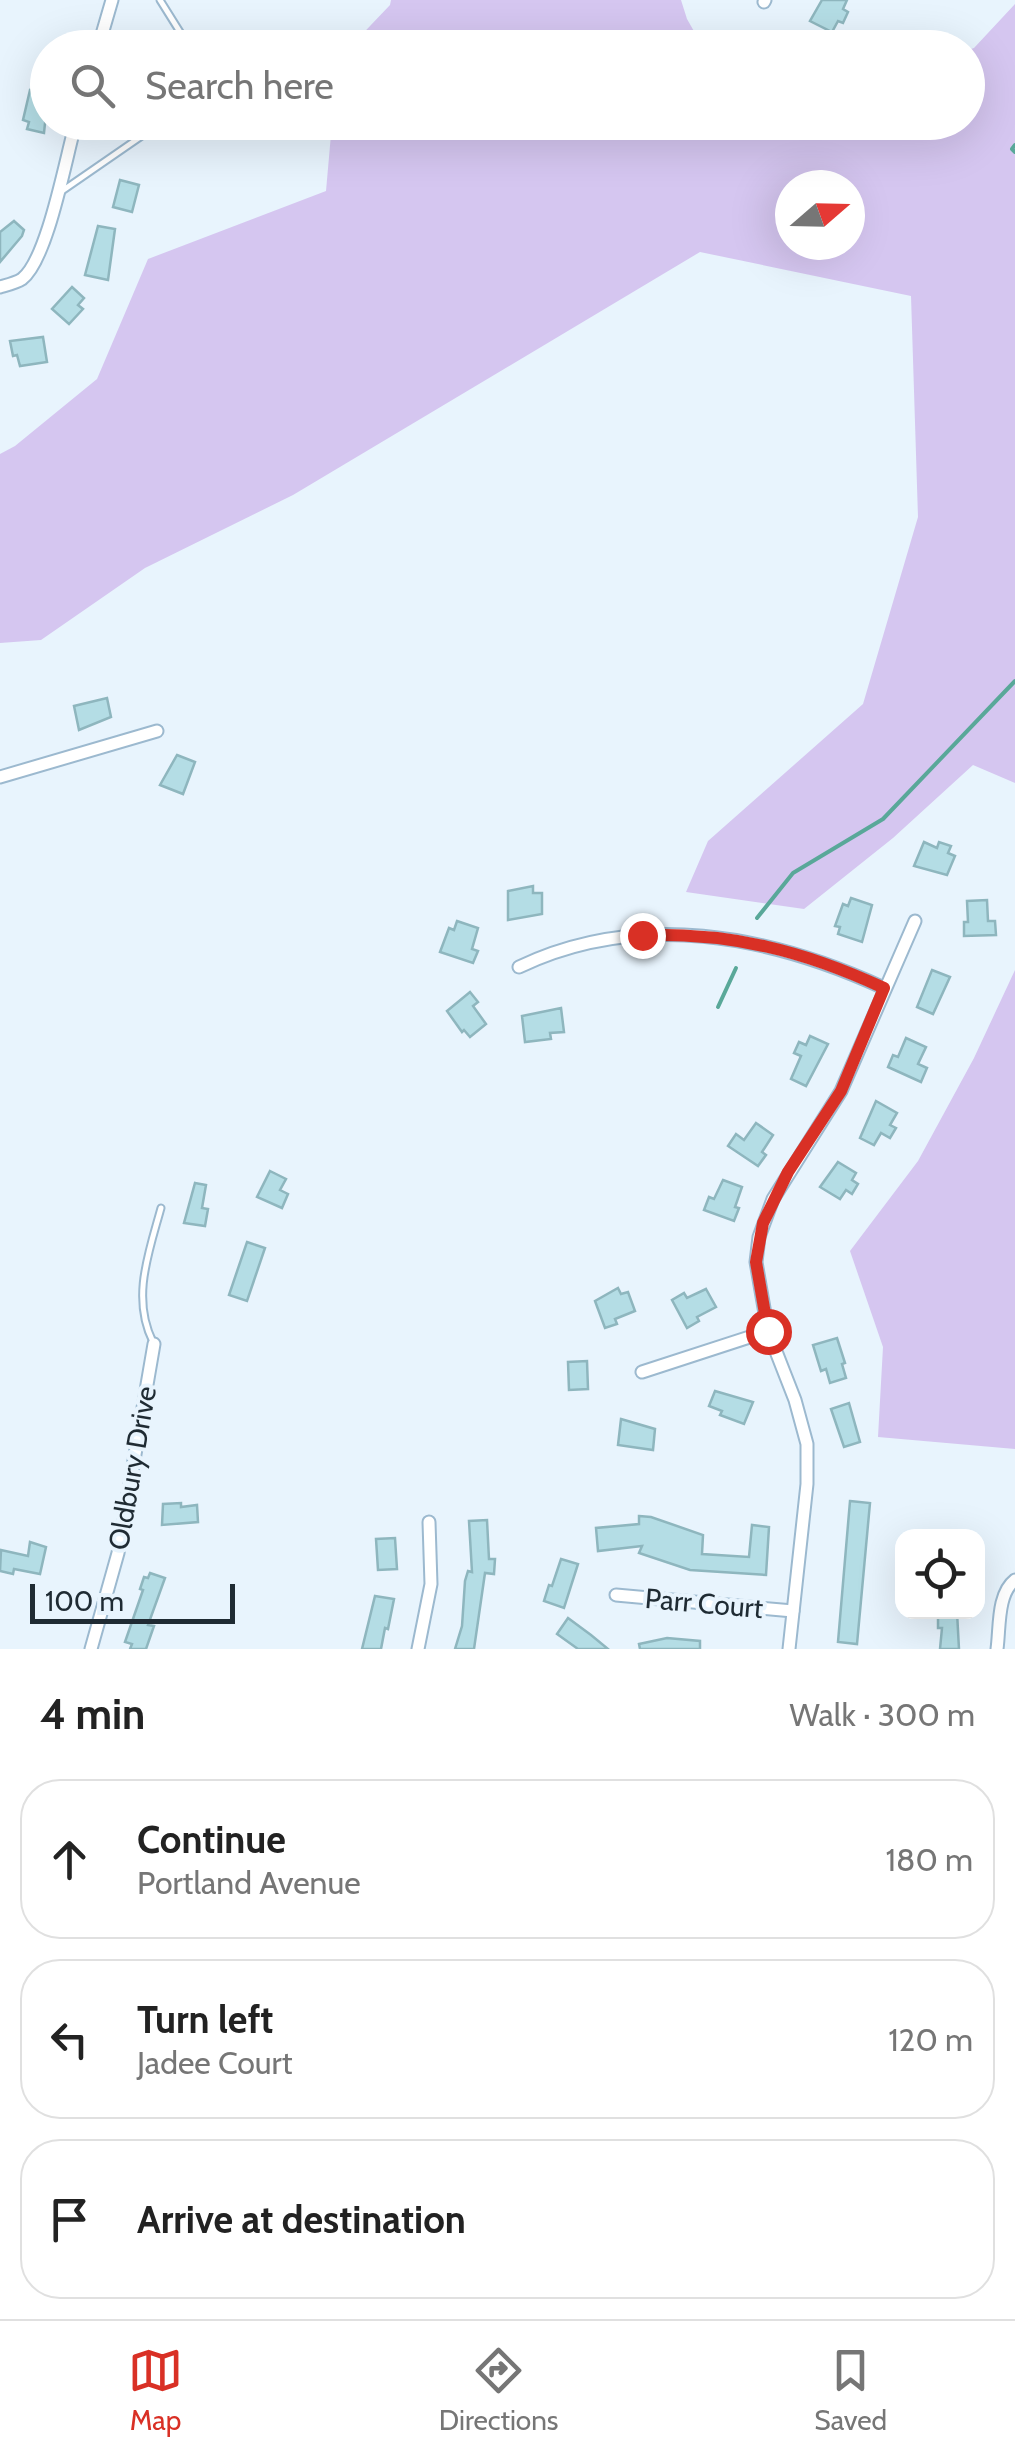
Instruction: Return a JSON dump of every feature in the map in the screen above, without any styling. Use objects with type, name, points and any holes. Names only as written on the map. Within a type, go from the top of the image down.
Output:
[{"type":"street","points":[[103,30],[112,0]]},
{"type":"street","points":[[0,287],[21,280],[29,270],[48,228],[71,140]]},
{"type":"street","points":[[0,777],[157,731]]},
{"type":"street","points":[[789,1649],[807,1484],[806,1444],[795,1400],[768,1331],[756,1262],[763,1223],[788,1172],[841,1091],[915,921]]},
{"type":"street","points":[[519,967],[545,955],[609,940],[692,934],[791,951],[884,988]]},
{"type":"street","points":[[642,1372],[768,1331]]},
{"type":"street","name":"Oldbury Drive","points":[[91,1649],[118,1553],[154,1344]]},
{"type":"street","points":[[418,1649],[431,1584],[429,1522]]},
{"type":"street","points":[[998,1649],[1004,1595],[1015,1580]]},
{"type":"street","name":"Parr Court","points":[[616,1595],[793,1611]]},
{"type":"lane","points":[[160,0],[179,30]]},
{"type":"lane","points":[[57,194],[136,140]]},
{"type":"lane","points":[[154,1344],[145,1326],[140,1298],[161,1208]]},
{"type":"shaded area","points":[[391,0],[681,0],[693,30],[366,30]]},
{"type":"shaded area","points":[[1015,4],[1015,783],[973,765],[893,838],[804,909],[686,892],[708,841],[863,704],[918,517],[911,296],[700,252],[293,495],[145,568],[41,640],[0,643],[0,454],[97,379],[148,259],[326,191],[330,140],[985,140],[985,36]]},
{"type":"shaded area","points":[[1015,970],[1015,1449],[878,1437],[883,1347],[850,1251],[918,1161],[974,1058]]},
{"type":"building","points":[[822,0],[847,0],[843,9],[848,12],[843,23],[838,21],[833,30],[810,21]]},
{"type":"building","points":[[30,90],[30,130],[29,122],[23,120]]},
{"type":"building","points":[[120,180],[139,185],[132,212],[113,207]]},
{"type":"building","points":[[14,221],[24,230],[22,236],[0,262],[0,232]]},
{"type":"building","points":[[98,226],[115,229],[108,280],[85,275]]},
{"type":"building","points":[[72,287],[84,298],[78,305],[83,309],[69,324],[52,309]]},
{"type":"building","points":[[43,337],[47,362],[20,366],[10,341]]},
{"type":"building","points":[[107,698],[111,717],[79,730],[74,706]]},
{"type":"building","points":[[177,755],[195,762],[183,794],[160,785]]},
{"type":"building","points":[[924,842],[937,848],[939,842],[951,846],[948,853],[955,856],[947,875],[914,866]]},
{"type":"building","points":[[533,886],[533,893],[542,893],[542,914],[508,920],[508,891]]},
{"type":"building","points":[[851,898],[872,905],[862,942],[838,934],[840,927],[835,926],[843,904],[848,906]]},
{"type":"building","points":[[987,900],[988,921],[995,921],[996,935],[964,936],[967,901]]},
{"type":"building","points":[[457,921],[478,928],[472,949],[478,951],[473,963],[440,952],[449,928],[454,930]]},
{"type":"building","points":[[932,970],[950,977],[933,1014],[917,1007]]},
{"type":"building","points":[[470,992],[478,1002],[473,1006],[486,1024],[470,1037],[447,1011]]},
{"type":"building","points":[[561,1008],[564,1032],[550,1033],[551,1039],[525,1042],[522,1016]]},
{"type":"building","points":[[810,1036],[828,1044],[806,1086],[791,1079],[801,1056],[794,1053],[799,1042],[806,1045]]},
{"type":"building","points":[[906,1038],[926,1047],[918,1064],[927,1068],[921,1082],[888,1067],[893,1055],[898,1057]]},
{"type":"building","points":[[876,1101],[897,1113],[890,1125],[896,1128],[890,1138],[881,1133],[874,1145],[860,1138]]},
{"type":"building","points":[[756,1123],[773,1135],[758,1166],[728,1146],[736,1134],[744,1140]]},
{"type":"building","points":[[838,1162],[856,1173],[852,1180],[858,1184],[852,1194],[846,1190],[840,1199],[820,1187]]},
{"type":"building","points":[[270,1171],[286,1179],[280,1190],[288,1194],[282,1208],[257,1197]]},
{"type":"building","points":[[723,1180],[742,1187],[734,1221],[704,1210]]},
{"type":"building","points":[[195,1183],[206,1185],[202,1208],[208,1209],[205,1226],[184,1223]]},
{"type":"building","points":[[247,1242],[265,1248],[247,1301],[229,1295]]},
{"type":"building","points":[[618,1288],[621,1294],[628,1292],[635,1311],[605,1328],[595,1301]]},
{"type":"building","points":[[706,1289],[716,1307],[697,1317],[699,1321],[687,1328],[672,1300]]},
{"type":"building","points":[[837,1338],[846,1378],[830,1383],[826,1369],[821,1371],[813,1345]]},
{"type":"building","points":[[587,1361],[588,1389],[569,1390],[568,1362]]},
{"type":"building","points":[[715,1391],[753,1402],[744,1424],[709,1406]]},
{"type":"building","points":[[849,1403],[860,1442],[844,1447],[831,1409]]},
{"type":"building","points":[[621,1419],[655,1429],[653,1450],[618,1445]]},
{"type":"building","points":[[850,1501],[870,1503],[857,1644],[838,1642]]},
{"type":"building","points":[[181,1503],[181,1507],[197,1505],[198,1522],[162,1525],[163,1504]]},
{"type":"building","points":[[639,1516],[703,1535],[702,1554],[749,1557],[752,1525],[769,1527],[766,1575],[690,1570],[639,1553],[642,1546],[598,1551],[596,1528],[639,1524]]},
{"type":"building","points":[[487,1520],[489,1559],[495,1559],[494,1574],[485,1573],[474,1649],[455,1649],[462,1626],[465,1581],[468,1571],[472,1572],[469,1521]]},
{"type":"building","points":[[395,1538],[397,1569],[378,1570],[376,1539]]},
{"type":"building","points":[[30,1542],[46,1547],[40,1574],[14,1569],[13,1574],[0,1571],[1,1550],[28,1556]]},
{"type":"building","points":[[561,1559],[578,1564],[564,1608],[544,1601]]},
{"type":"building","points":[[150,1573],[165,1578],[148,1625],[154,1626],[146,1649],[130,1649],[132,1644],[125,1642],[144,1577],[148,1578]]},
{"type":"building","points":[[375,1596],[394,1599],[388,1629],[385,1628],[381,1649],[362,1649]]},
{"type":"building","points":[[568,1618],[608,1649],[578,1649],[557,1634]]},
{"type":"building","points":[[938,1619],[957,1619],[959,1649],[940,1649],[942,1628],[938,1628]]},
{"type":"building","points":[[667,1638],[700,1641],[700,1649],[640,1649],[639,1644]]},
{"type":"waterway","points":[[1015,145],[1015,152]]},
{"type":"waterway","points":[[757,918],[793,873],[883,819],[1015,681]]},
{"type":"waterway","points":[[718,1007],[736,968]]},
{"type":"route","points":[[642,935],[692,934],[765,944],[817,959],[884,988],[841,1091],[788,1172],[763,1223],[756,1262],[768,1331]]}]
